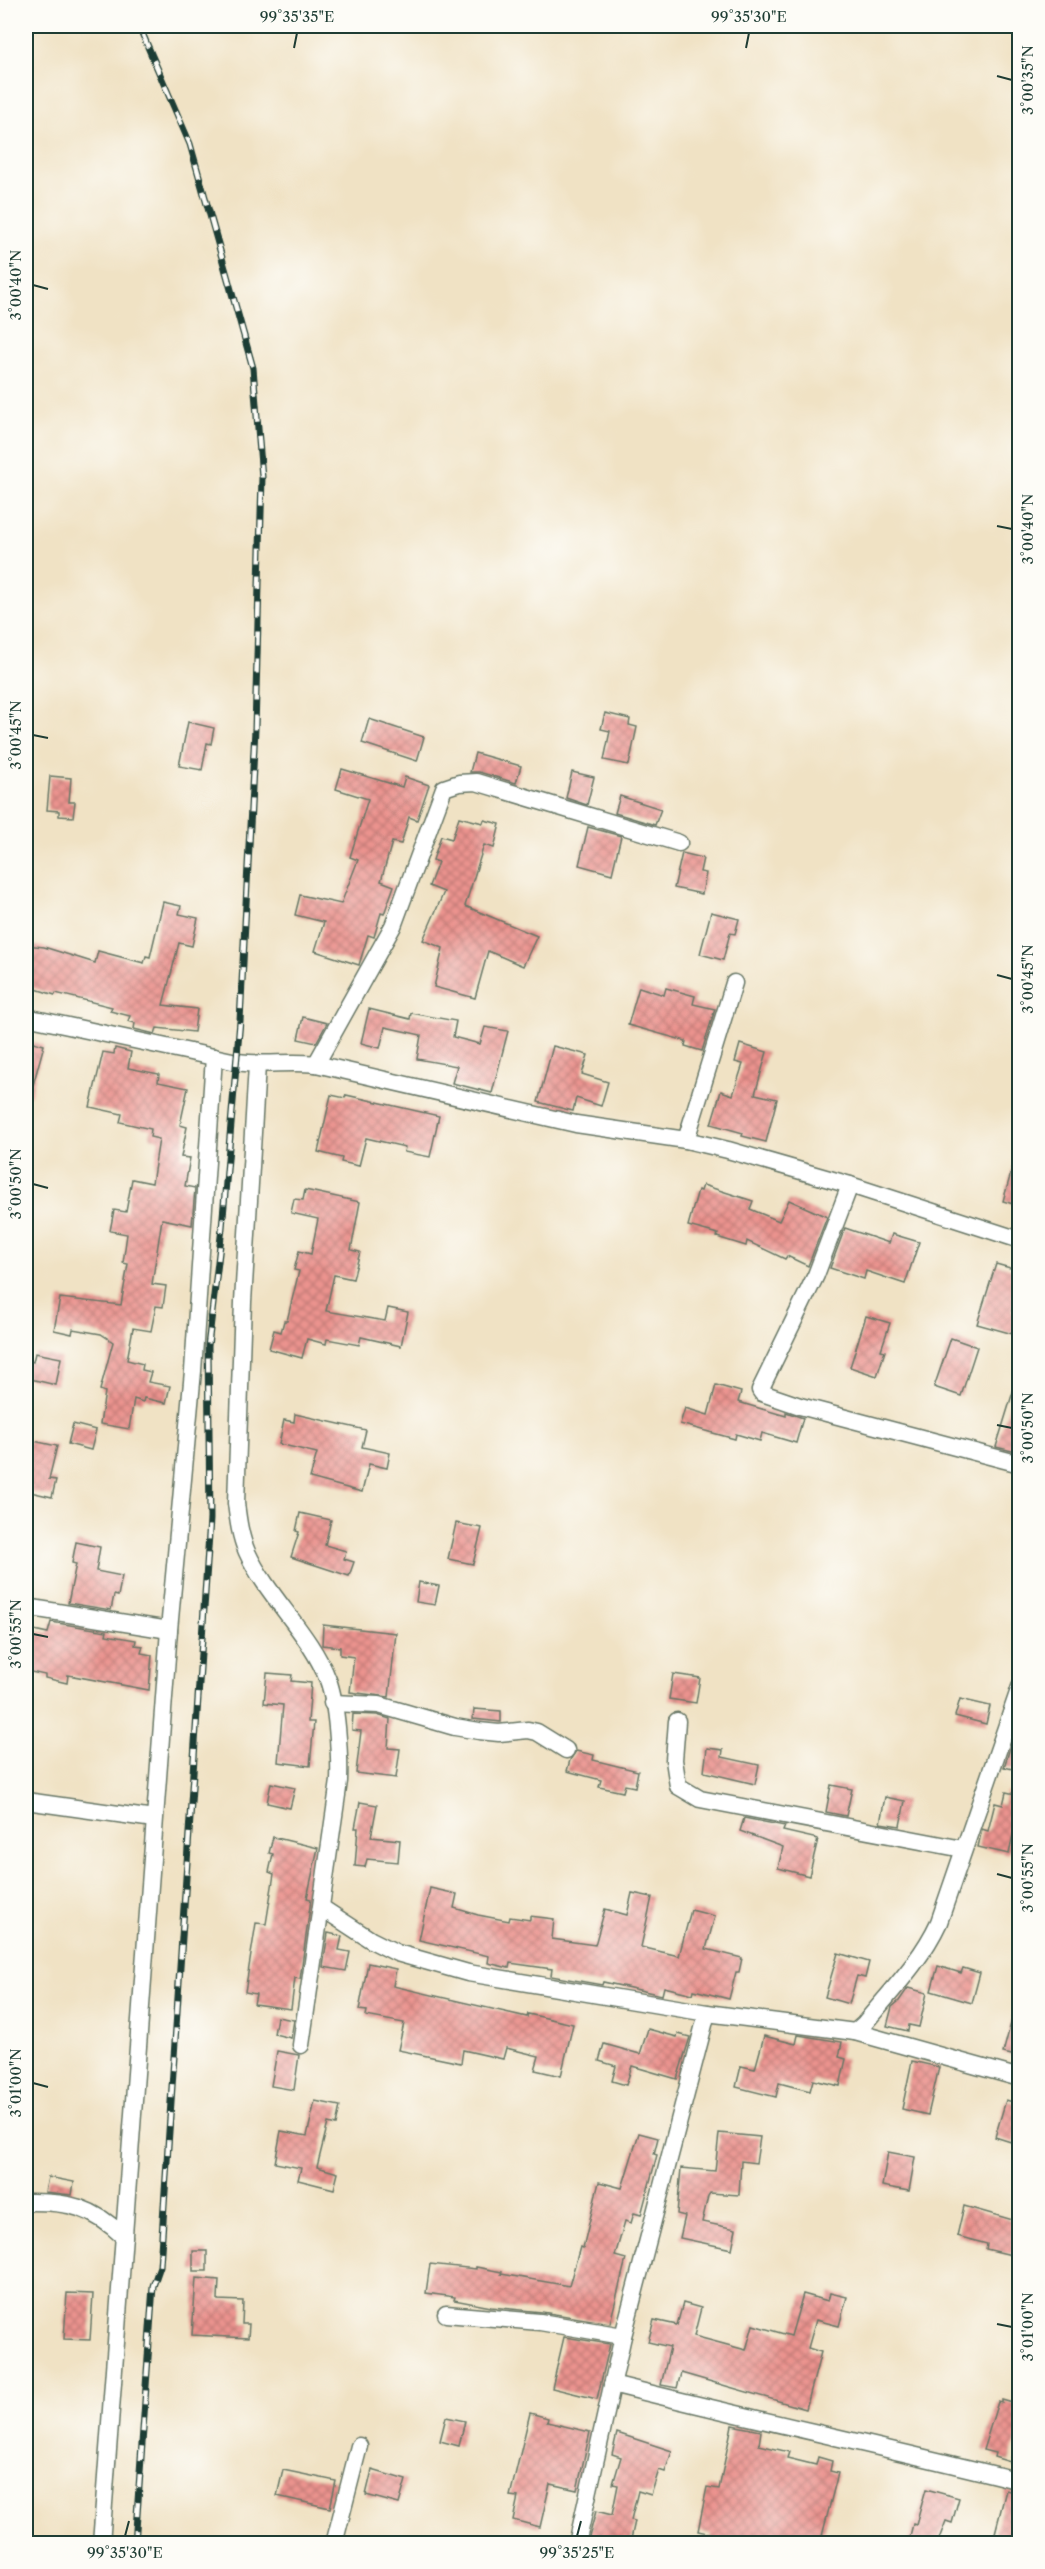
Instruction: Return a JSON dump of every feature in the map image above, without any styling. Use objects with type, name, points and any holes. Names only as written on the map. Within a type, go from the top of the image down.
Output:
[{"type":"street","points":[[316,1064],[393,926],[444,788],[459,783],[476,782],[679,843]]},
{"type":"street","points":[[686,1140],[734,983]]},
{"type":"street","points":[[26,1017],[257,1065],[276,1062],[316,1064],[576,1124],[686,1140],[761,1158],[1020,1240]]},
{"type":"street","points":[[101,2544],[154,1820],[193,1371],[214,1057]]},
{"type":"street","points":[[257,1065],[243,1302],[236,1503],[239,1528],[257,1570],[319,1661],[329,1682],[339,1743],[339,1781],[302,2044]]},
{"type":"street","points":[[850,1185],[816,1275],[760,1390],[762,1393],[800,1406],[1020,1464]]},
{"type":"street","points":[[26,1607],[169,1630]]},
{"type":"street","points":[[855,2032],[922,1955],[931,1940],[1020,1687]]},
{"type":"street","points":[[332,1703],[380,1705],[455,1727],[479,1731],[499,1733],[528,1730],[537,1732],[567,1750]]},
{"type":"street","points":[[677,1721],[674,1760],[678,1786],[700,1799],[963,1849]]},
{"type":"street","points":[[26,1801],[154,1820]]},
{"type":"street","points":[[322,1908],[371,1940],[397,1953],[468,1973],[707,2013],[855,2032],[1020,2078]]},
{"type":"street","points":[[577,2544],[623,2336],[707,2013]]},
{"type":"street","points":[[26,2202],[63,2203],[86,2209],[108,2222],[124,2237]]},
{"type":"street","points":[[446,2314],[540,2322],[623,2336]]},
{"type":"street","points":[[612,2384],[765,2422],[856,2440],[1020,2481]]},
{"type":"street","points":[[334,2544],[359,2446]]},
{"type":"building","points":[[605,713],[630,719],[629,725],[637,727],[629,765],[604,760],[610,731],[601,729]]},
{"type":"building","points":[[369,719],[424,737],[417,761],[362,743]]},
{"type":"building","points":[[188,722],[214,728],[211,744],[207,743],[202,770],[179,766]]},
{"type":"building","points":[[475,753],[521,766],[516,783],[479,772],[470,772]]},
{"type":"building","points":[[342,769],[402,787],[405,777],[429,785],[417,820],[409,817],[401,844],[392,842],[381,881],[394,886],[384,914],[381,913],[374,937],[368,935],[359,965],[315,951],[324,922],[295,915],[300,895],[341,904],[358,860],[350,857],[368,799],[336,789]]},
{"type":"building","points":[[572,772],[594,777],[587,805],[566,798]]},
{"type":"building","points":[[50,776],[71,778],[69,802],[75,802],[73,817],[59,816],[59,811],[47,810]]},
{"type":"building","points":[[620,796],[661,809],[655,825],[615,813]]},
{"type":"building","points":[[459,817],[483,823],[484,820],[500,824],[494,848],[484,845],[465,906],[537,936],[523,966],[488,951],[475,998],[434,987],[443,948],[423,940],[444,892],[429,886],[438,862],[433,860],[441,836],[452,839]]},
{"type":"building","points":[[588,827],[621,836],[612,874],[579,865]]},
{"type":"building","points":[[682,853],[703,858],[700,872],[706,873],[702,894],[674,888]]},
{"type":"building","points":[[163,902],[181,906],[179,914],[198,918],[192,946],[179,943],[163,1005],[197,1009],[194,1032],[157,1028],[155,1034],[134,1029],[135,1023],[128,1021],[130,1016],[110,1011],[112,1007],[56,993],[55,995],[26,986],[26,945],[44,947],[95,963],[98,951],[144,963],[146,956],[150,957]]},
{"type":"building","points":[[711,912],[739,919],[735,934],[730,933],[723,960],[700,954]]},
{"type":"building","points":[[639,987],[664,995],[666,988],[695,996],[693,1004],[715,1009],[702,1051],[685,1046],[686,1041],[628,1025]]},
{"type":"building","points":[[369,1009],[410,1019],[411,1013],[456,1021],[453,1037],[480,1044],[485,1027],[508,1031],[492,1093],[452,1083],[457,1066],[417,1059],[421,1035],[385,1027],[380,1048],[361,1043]]},
{"type":"building","points":[[303,1017],[327,1023],[316,1043],[298,1039]]},
{"type":"building","points":[[26,1040],[44,1045],[30,1096],[26,1095]]},
{"type":"building","points":[[740,1044],[767,1052],[755,1094],[777,1099],[766,1142],[711,1124],[721,1091],[733,1095],[743,1064],[735,1062]]},
{"type":"building","points":[[553,1046],[588,1055],[582,1074],[608,1082],[601,1106],[576,1098],[573,1111],[538,1102]]},
{"type":"building","points":[[115,1048],[131,1052],[128,1068],[159,1074],[158,1082],[188,1088],[180,1125],[187,1127],[181,1157],[190,1158],[185,1186],[195,1188],[192,1225],[162,1219],[152,1284],[166,1286],[163,1307],[156,1306],[151,1331],[133,1328],[127,1360],[143,1364],[142,1370],[151,1372],[148,1382],[170,1386],[166,1403],[144,1398],[143,1402],[134,1399],[129,1429],[100,1424],[105,1392],[100,1390],[113,1342],[101,1334],[73,1329],[72,1334],[54,1330],[60,1298],[121,1305],[128,1264],[123,1263],[127,1234],[110,1231],[114,1210],[126,1212],[132,1179],[152,1183],[159,1139],[150,1137],[151,1129],[120,1122],[122,1114],[90,1107],[103,1052],[114,1054]]},
{"type":"building","points":[[331,1095],[345,1098],[346,1095],[439,1116],[430,1157],[404,1152],[405,1147],[366,1138],[359,1166],[341,1162],[342,1158],[318,1152]]},
{"type":"building","points":[[1015,1159],[1020,1160],[1020,1206],[1003,1201]]},
{"type":"building","points":[[703,1185],[753,1201],[750,1209],[779,1221],[789,1200],[827,1217],[808,1266],[787,1256],[785,1259],[747,1241],[746,1246],[717,1237],[718,1234],[688,1226],[698,1190],[701,1191]]},
{"type":"building","points":[[305,1190],[360,1202],[351,1250],[360,1252],[353,1279],[334,1275],[326,1311],[385,1321],[388,1308],[408,1312],[401,1346],[361,1337],[359,1345],[327,1339],[326,1344],[307,1339],[302,1358],[269,1349],[274,1330],[281,1332],[284,1321],[287,1321],[299,1271],[294,1270],[299,1251],[311,1254],[318,1219],[291,1213],[294,1199],[303,1200]]},
{"type":"building","points":[[845,1228],[889,1243],[892,1234],[919,1242],[905,1284],[866,1271],[864,1279],[830,1268]]},
{"type":"building","points":[[996,1264],[1014,1269],[1012,1277],[1020,1279],[1012,1311],[1020,1312],[1020,1336],[977,1324]]},
{"type":"building","points":[[866,1316],[890,1323],[881,1350],[885,1351],[877,1376],[850,1367]]},
{"type":"building","points":[[951,1338],[977,1347],[961,1396],[934,1387]]},
{"type":"building","points":[[35,1353],[61,1358],[56,1385],[26,1378],[26,1361],[33,1362]]},
{"type":"building","points":[[1016,1382],[1020,1383],[1020,1453],[996,1447]]},
{"type":"building","points":[[716,1385],[741,1392],[738,1402],[786,1416],[786,1412],[803,1418],[796,1443],[762,1433],[760,1441],[736,1434],[735,1439],[680,1424],[685,1408],[708,1415]]},
{"type":"building","points":[[295,1414],[366,1430],[362,1447],[390,1453],[387,1468],[369,1464],[362,1492],[310,1478],[317,1453],[279,1444],[284,1420],[294,1422]]},
{"type":"building","points":[[73,1424],[96,1430],[91,1450],[68,1444]]},
{"type":"building","points":[[29,1440],[57,1446],[49,1479],[56,1480],[52,1497],[26,1491],[26,1455]]},
{"type":"building","points":[[300,1513],[331,1520],[325,1545],[346,1551],[344,1559],[354,1562],[349,1576],[291,1557],[299,1532],[296,1531]]},
{"type":"building","points":[[456,1523],[482,1528],[473,1564],[448,1559]]},
{"type":"building","points":[[76,1542],[100,1547],[96,1571],[122,1576],[118,1596],[114,1595],[111,1610],[68,1603],[76,1564],[72,1563]]},
{"type":"building","points":[[419,1582],[439,1586],[435,1605],[416,1602]]},
{"type":"building","points":[[51,1622],[107,1631],[106,1635],[136,1640],[135,1645],[143,1646],[141,1653],[152,1655],[149,1690],[68,1675],[67,1683],[26,1671],[29,1629],[48,1633]]},
{"type":"building","points":[[323,1625],[396,1633],[389,1697],[350,1692],[354,1657],[340,1655],[340,1647],[322,1645]]},
{"type":"building","points":[[267,1673],[292,1675],[291,1681],[311,1683],[308,1722],[314,1722],[310,1766],[278,1762],[283,1705],[264,1703]]},
{"type":"building","points":[[673,1674],[700,1678],[696,1703],[669,1699]]},
{"type":"building","points":[[960,1699],[990,1706],[986,1724],[955,1716]]},
{"type":"building","points":[[474,1709],[501,1711],[501,1722],[473,1719]]},
{"type":"building","points":[[353,1714],[377,1715],[390,1719],[388,1748],[400,1749],[396,1778],[356,1773],[361,1731],[352,1730]]},
{"type":"building","points":[[1015,1733],[1020,1734],[1017,1770],[1004,1767]]},
{"type":"building","points":[[707,1748],[723,1750],[722,1757],[759,1765],[755,1784],[704,1772]]},
{"type":"building","points":[[576,1751],[594,1755],[593,1760],[638,1771],[635,1787],[625,1785],[623,1792],[599,1787],[601,1780],[567,1771]]},
{"type":"building","points":[[271,1783],[295,1788],[290,1808],[267,1803]]},
{"type":"building","points":[[831,1785],[852,1789],[846,1816],[826,1812]]},
{"type":"building","points":[[1006,1792],[1020,1795],[1020,1831],[1014,1830],[1009,1854],[978,1847],[982,1829],[988,1831],[995,1803],[1003,1805]]},
{"type":"building","points":[[885,1797],[905,1801],[900,1826],[880,1823]]},
{"type":"building","points":[[360,1802],[377,1805],[371,1837],[400,1840],[398,1862],[367,1859],[365,1867],[355,1866],[358,1828],[355,1828]]},
{"type":"building","points":[[744,1818],[785,1826],[783,1831],[818,1839],[809,1876],[778,1868],[783,1847],[740,1831]]},
{"type":"building","points":[[273,1837],[318,1848],[307,1898],[311,1899],[300,1979],[295,1978],[291,2009],[254,2004],[256,1994],[245,1992],[256,1923],[266,1924],[274,1874],[269,1872],[273,1854],[269,1853]]},
{"type":"building","points":[[430,1888],[457,1894],[454,1908],[478,1915],[509,1921],[510,1917],[530,1920],[530,1916],[554,1919],[552,1939],[595,1945],[605,1909],[627,1915],[632,1893],[652,1897],[641,1947],[679,1956],[691,1910],[715,1916],[706,1949],[742,1958],[739,1972],[736,1972],[729,1999],[694,1990],[693,1994],[664,1987],[662,1995],[603,1982],[602,1985],[551,1976],[552,1969],[510,1963],[509,1968],[488,1963],[489,1956],[419,1940]]},
{"type":"building","points":[[328,1933],[342,1936],[339,1950],[350,1952],[346,1971],[323,1967]]},
{"type":"building","points":[[838,1953],[869,1962],[865,1978],[857,1976],[849,2004],[825,1997]]},
{"type":"building","points":[[368,1963],[396,1969],[393,1986],[527,2017],[528,2014],[573,2024],[561,2076],[535,2070],[539,2056],[506,2048],[503,2059],[463,2050],[461,2063],[398,2050],[404,2023],[366,2016],[367,2011],[359,2010]]},
{"type":"building","points":[[938,1966],[961,1973],[963,1968],[980,1973],[972,2003],[931,1991]]},
{"type":"building","points":[[908,1988],[927,1993],[919,2027],[909,2025],[908,2031],[887,2026],[892,2007]]},
{"type":"building","points":[[1014,2012],[1020,2012],[1020,2057],[1003,2053]]},
{"type":"building","points":[[277,2017],[294,2020],[291,2038],[274,2034]]},
{"type":"building","points":[[648,2029],[677,2037],[678,2034],[690,2037],[677,2079],[632,2066],[626,2085],[612,2081],[616,2066],[599,2061],[604,2044],[640,2054]]},
{"type":"building","points":[[798,2035],[842,2042],[839,2057],[846,2059],[840,2086],[813,2080],[810,2091],[779,2083],[776,2097],[736,2087],[741,2066],[755,2069],[764,2036],[796,2044]]},
{"type":"building","points":[[277,2051],[299,2055],[294,2090],[271,2086]]},
{"type":"building","points":[[912,2061],[939,2067],[928,2115],[902,2109]]},
{"type":"building","points":[[1006,2100],[1020,2104],[1020,2137],[1016,2136],[1014,2143],[995,2137]]},
{"type":"building","points":[[315,2101],[340,2106],[336,2125],[328,2123],[317,2167],[338,2173],[334,2189],[298,2180],[301,2168],[275,2163],[281,2131],[307,2136]]},
{"type":"building","points":[[639,2133],[658,2138],[654,2154],[657,2155],[641,2215],[634,2213],[631,2223],[625,2221],[615,2256],[626,2259],[610,2323],[542,2312],[491,2307],[454,2300],[455,2297],[426,2293],[430,2264],[476,2269],[476,2267],[502,2272],[501,2274],[569,2286],[580,2247],[583,2248],[599,2182],[622,2188]]},
{"type":"building","points":[[719,2133],[760,2137],[756,2163],[741,2161],[739,2195],[710,2193],[708,2196],[702,2222],[736,2229],[732,2249],[680,2238],[685,2216],[677,2214],[681,2168],[715,2171]]},
{"type":"building","points":[[888,2152],[915,2157],[909,2191],[882,2186]]},
{"type":"building","points":[[48,2177],[74,2182],[72,2195],[45,2192]]},
{"type":"building","points":[[964,2206],[1020,2222],[1020,2257],[986,2249],[987,2244],[957,2236]]},
{"type":"building","points":[[193,2251],[207,2251],[207,2271],[193,2271]]},
{"type":"building","points":[[196,2278],[219,2280],[218,2300],[243,2301],[242,2324],[249,2324],[248,2338],[192,2335]]},
{"type":"building","points":[[67,2293],[93,2294],[90,2340],[64,2339]]},
{"type":"building","points":[[830,2293],[847,2297],[839,2326],[816,2320],[808,2348],[821,2352],[806,2409],[681,2373],[677,2388],[661,2385],[670,2347],[648,2342],[654,2320],[677,2325],[683,2303],[701,2308],[694,2336],[746,2350],[753,2325],[791,2336],[803,2294],[828,2301]]},
{"type":"building","points":[[564,2337],[610,2344],[597,2399],[552,2388]]},
{"type":"building","points":[[1002,2400],[1020,2405],[1020,2428],[1010,2462],[994,2457],[995,2453],[983,2450],[998,2402],[1002,2403]]},
{"type":"building","points":[[530,2413],[548,2418],[547,2422],[590,2432],[577,2490],[550,2484],[540,2527],[513,2520],[518,2497],[510,2496]]},
{"type":"building","points":[[446,2417],[465,2421],[459,2446],[440,2441]]},
{"type":"building","points":[[732,2425],[761,2431],[759,2445],[789,2452],[787,2458],[816,2465],[818,2457],[832,2461],[830,2471],[838,2473],[820,2544],[710,2544],[712,2534],[698,2531],[707,2487],[719,2489]]},
{"type":"building","points":[[617,2433],[672,2451],[665,2472],[659,2470],[651,2495],[638,2491],[631,2520],[635,2521],[630,2544],[597,2544],[588,2541],[596,2511],[612,2515],[618,2485],[613,2484],[621,2457],[612,2454]]},
{"type":"building","points":[[283,2470],[336,2481],[330,2508],[277,2496]]},
{"type":"building","points":[[372,2470],[406,2480],[399,2504],[366,2495]]},
{"type":"building","points":[[926,2489],[959,2498],[952,2523],[946,2521],[937,2544],[908,2544],[913,2524],[916,2525]]},
{"type":"building","points":[[1006,2490],[1020,2494],[1020,2544],[998,2544],[999,2538],[994,2537]]},
{"type":"railway","points":[[135,2544],[153,2286],[160,2266],[210,1519],[208,1346],[222,1228],[240,1021],[255,729],[262,477],[253,368],[190,144],[139,26]]}]
